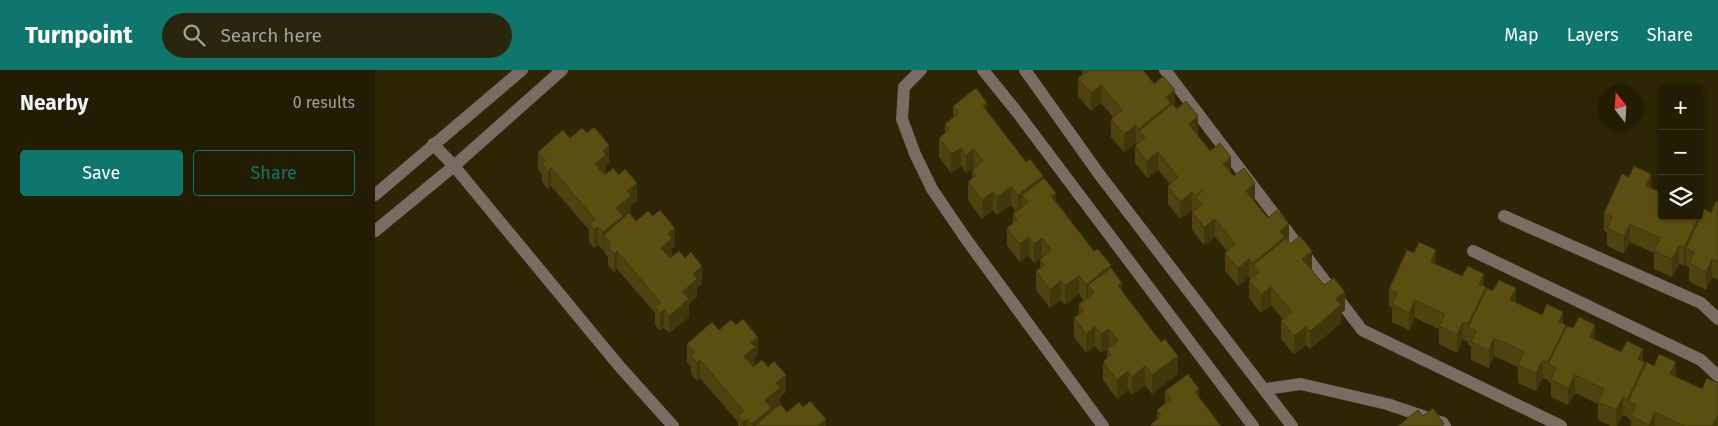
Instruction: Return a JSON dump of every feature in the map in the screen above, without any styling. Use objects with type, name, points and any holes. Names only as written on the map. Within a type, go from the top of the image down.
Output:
[{"type":"street","points":[[375,195],[522,70]]},
{"type":"street","points":[[375,232],[562,70]]},
{"type":"street","points":[[921,70],[904,87],[902,120],[915,154],[932,189],[965,238],[1103,426]]},
{"type":"street","points":[[983,70],[1017,112],[1253,426]]},
{"type":"street","points":[[1025,70],[1099,174],[1293,426]]},
{"type":"street","points":[[1165,70],[1362,330],[1561,426]]},
{"type":"street","points":[[433,144],[620,367],[673,426]]},
{"type":"street","points":[[1504,216],[1701,304],[1718,319]]},
{"type":"street","points":[[1473,251],[1701,360],[1718,376]]},
{"type":"street","points":[[1266,389],[1301,384],[1387,404],[1443,423],[1445,426]]},
{"type":"building","points":[[1088,70],[1143,70],[1154,84],[1163,76],[1175,90],[1166,97],[1171,103],[1139,129],[1136,125],[1124,134],[1111,119],[1122,110],[1101,85],[1091,93],[1078,78]]},
{"type":"building","points":[[976,88],[987,103],[983,106],[1026,162],[1030,159],[1043,176],[1018,195],[1011,187],[997,197],[993,192],[982,200],[968,182],[976,175],[972,170],[983,161],[974,149],[966,155],[961,148],[951,154],[939,138],[949,130],[945,124],[959,113],[953,106]]},
{"type":"building","points":[[1186,101],[1198,116],[1189,124],[1210,151],[1220,143],[1231,157],[1223,164],[1234,176],[1244,168],[1255,183],[1246,191],[1268,218],[1277,210],[1289,224],[1280,231],[1285,237],[1253,263],[1249,259],[1238,268],[1225,253],[1235,244],[1215,219],[1204,227],[1192,212],[1202,205],[1196,197],[1203,190],[1196,196],[1192,192],[1180,202],[1168,186],[1178,177],[1158,152],[1147,161],[1135,146],[1145,138],[1139,131],[1172,104],[1177,109]]},
{"type":"building","points":[[594,127],[609,145],[603,151],[606,155],[595,164],[605,175],[613,168],[619,175],[625,169],[637,183],[627,191],[631,196],[616,208],[623,216],[603,232],[598,227],[594,230],[589,224],[595,219],[551,168],[548,171],[542,164],[545,160],[538,152],[563,130],[570,138],[582,128],[587,133]]},
{"type":"building","points":[[1634,166],[1651,174],[1646,186],[1658,191],[1658,220],[1697,220],[1684,248],[1679,246],[1672,259],[1654,251],[1660,238],[1630,224],[1624,236],[1607,228],[1612,217],[1604,213],[1622,174],[1629,177]]},
{"type":"building","points":[[1044,178],[1056,193],[1051,196],[1094,251],[1098,249],[1111,265],[1086,285],[1079,276],[1065,286],[1061,281],[1050,290],[1036,271],[1044,265],[1040,259],[1051,250],[1042,238],[1034,244],[1029,237],[1020,244],[1007,228],[1017,220],[1013,214],[1028,202],[1022,195]]},
{"type":"building","points":[[1716,201],[1718,202],[1718,262],[1712,259],[1706,272],[1689,263],[1694,252],[1686,248],[1699,220],[1703,220],[1704,209],[1711,213]]},
{"type":"building","points":[[660,210],[675,228],[668,234],[672,238],[661,248],[670,258],[679,251],[685,258],[691,252],[702,266],[693,274],[697,279],[682,292],[689,299],[669,316],[664,310],[660,313],[655,307],[660,302],[617,251],[614,254],[608,247],[611,243],[604,235],[629,213],[636,221],[648,211],[653,216]]},
{"type":"building","points":[[1300,236],[1312,251],[1302,259],[1324,285],[1334,278],[1345,292],[1336,299],[1341,305],[1310,331],[1306,327],[1294,336],[1281,321],[1292,312],[1271,287],[1261,295],[1249,280],[1259,272],[1253,265],[1286,238],[1290,244]]},
{"type":"building","points":[[1419,242],[1436,250],[1431,262],[1462,276],[1468,266],[1484,274],[1479,284],[1486,287],[1468,324],[1463,322],[1457,335],[1439,326],[1445,314],[1415,300],[1409,313],[1392,304],[1397,293],[1389,289],[1407,250],[1414,253]]},
{"type":"building","points":[[1111,268],[1122,283],[1118,286],[1161,342],[1165,339],[1178,356],[1152,375],[1145,366],[1132,377],[1128,371],[1117,380],[1103,362],[1111,355],[1107,349],[1118,341],[1109,329],[1101,334],[1095,327],[1086,334],[1074,318],[1084,310],[1079,304],[1094,293],[1088,285]]},
{"type":"building","points":[[1499,280],[1516,288],[1510,300],[1542,315],[1547,304],[1563,312],[1559,322],[1566,325],[1548,362],[1543,360],[1536,373],[1518,365],[1524,352],[1494,338],[1489,351],[1471,342],[1476,331],[1468,327],[1487,288],[1493,291]]},
{"type":"building","points":[[1579,317],[1595,325],[1590,337],[1621,352],[1627,341],[1643,349],[1638,359],[1645,362],[1628,399],[1623,397],[1616,410],[1598,402],[1604,389],[1575,375],[1568,388],[1551,379],[1556,368],[1548,364],[1567,326],[1573,328]]},
{"type":"building","points":[[743,319],[758,337],[751,343],[755,347],[744,356],[753,367],[762,360],[768,367],[774,361],[786,375],[776,383],[780,388],[765,400],[771,408],[752,424],[747,419],[743,422],[738,416],[744,411],[700,360],[697,363],[691,356],[694,352],[687,344],[712,322],[719,330],[731,320],[736,325]]},
{"type":"building","points":[[1659,354],[1676,362],[1670,374],[1702,389],[1707,378],[1718,383],[1718,415],[1713,426],[1684,426],[1655,412],[1649,425],[1631,416],[1636,405],[1628,401],[1647,362],[1654,366]]},
{"type":"building","points":[[1188,374],[1199,389],[1195,392],[1221,426],[1153,426],[1151,424],[1161,416],[1157,410],[1171,399],[1165,391]]},
{"type":"building","points":[[810,401],[826,419],[820,426],[755,426],[780,404],[787,412],[799,402],[803,407]]},
{"type":"building","points":[[1433,408],[1444,424],[1441,426],[1398,426],[1418,410],[1423,416]]}]
